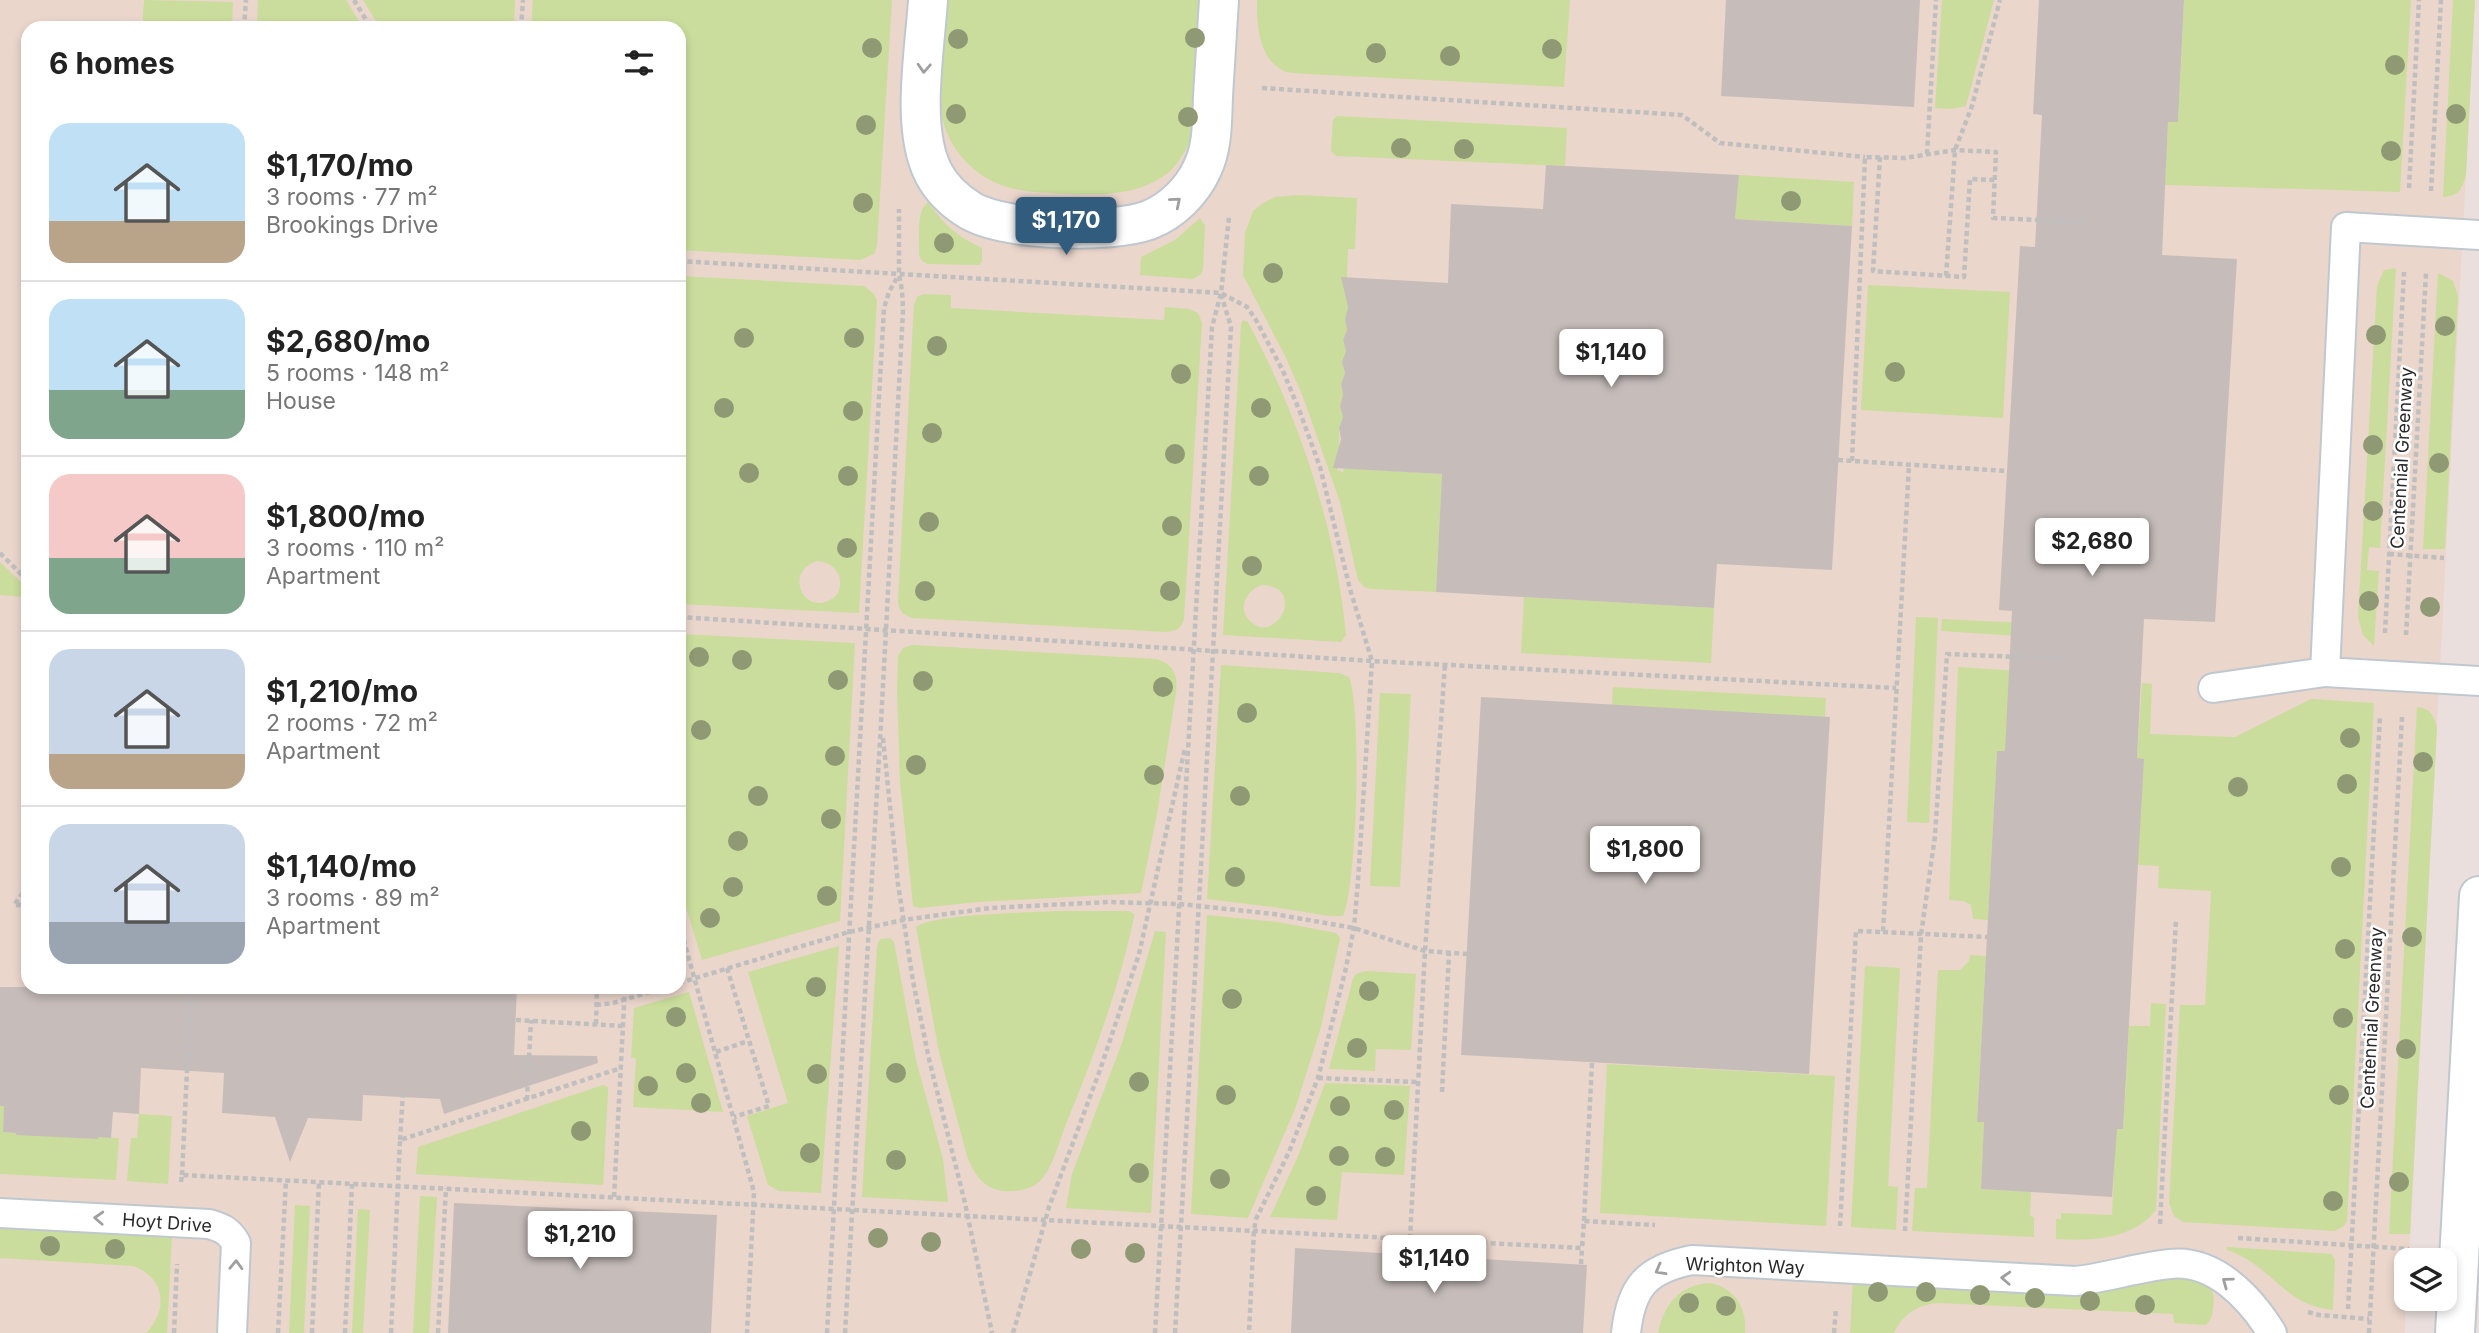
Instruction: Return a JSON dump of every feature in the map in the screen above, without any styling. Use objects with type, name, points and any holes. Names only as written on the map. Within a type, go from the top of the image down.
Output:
[{"type":"street","points":[[928,0],[921,114],[923,146],[934,173],[947,192],[972,212],[1002,222],[1030,226],[1100,228],[1151,219],[1171,207],[1190,190],[1203,168],[1211,136],[1219,0]]},
{"type":"street","points":[[2455,1333],[2479,896]]},
{"type":"lane","points":[[2325,672],[2346,227],[2479,235]]},
{"type":"lane","points":[[2213,688],[2325,672],[2479,681]]},
{"type":"lane","name":"Hoyt Drive","points":[[0,1213],[209,1224],[220,1227],[230,1233],[236,1243],[232,1333]]},
{"type":"lane","name":"Wrighton Way","points":[[1626,1333],[1628,1317],[1638,1290],[1652,1273],[1671,1264],[1692,1260],[2075,1281],[2173,1263],[2188,1264],[2225,1280],[2244,1296],[2272,1333]]},
{"type":"path","points":[[244,21],[246,0]]},
{"type":"path","points":[[354,0],[368,21]]},
{"type":"path","points":[[522,21],[523,0]]},
{"type":"path","points":[[1927,155],[1936,0]]},
{"type":"path","points":[[1946,276],[1955,150],[1972,106],[2000,0]]},
{"type":"path","points":[[2409,194],[2419,0]]},
{"type":"path","points":[[2431,195],[2441,0]]},
{"type":"path","points":[[1257,88],[1682,115],[1720,143],[1866,157],[1905,158],[1955,150],[1996,152],[1993,218],[2083,222]]},
{"type":"path","points":[[1852,461],[1866,157]]},
{"type":"path","points":[[1880,157],[1873,271],[1964,277],[1970,179],[1995,180]]},
{"type":"path","points":[[686,261],[1221,293],[1247,307],[1256,320],[1283,372],[1320,467],[1350,589],[1372,661],[1354,928],[1318,1077],[1289,1152],[1256,1219],[1249,1333]]},
{"type":"path","name":"Centennial Greenway","points":[[2385,634],[2404,267]]},
{"type":"path","name":"Centennial Greenway","points":[[2406,635],[2427,269]]},
{"type":"path","points":[[827,1333],[884,308],[899,275]]},
{"type":"path","points":[[845,1333],[903,310],[899,275]]},
{"type":"path","points":[[1155,1333],[1212,327],[1221,293]]},
{"type":"path","points":[[1175,1333],[1231,327],[1221,293]]},
{"type":"path","points":[[1838,460],[2007,471]]},
{"type":"path","points":[[1883,932],[1909,465]]},
{"type":"path","points":[[0,553],[21,574]]},
{"type":"path","points":[[2389,554],[2444,558]]},
{"type":"path","points":[[686,617],[1372,661],[1896,688]]},
{"type":"path","points":[[1905,1239],[1921,935],[1935,836],[1947,654],[2066,659]]},
{"type":"path","points":[[1410,1239],[1417,1082],[1445,664]]},
{"type":"path","name":"Centennial Greenway","points":[[2348,1309],[2381,703]]},
{"type":"path","name":"Centennial Greenway","points":[[2369,1333],[2402,705]]},
{"type":"path","points":[[881,723],[903,920],[929,1059],[968,1216],[992,1333]]},
{"type":"path","points":[[1013,1333],[1046,1220],[1135,967],[1188,734]]},
{"type":"path","points":[[21,896],[14,905],[21,905]]},
{"type":"path","points":[[686,981],[849,932],[903,920],[990,908],[1108,902],[1180,904],[1274,914],[1354,928],[1425,951],[1468,954]]},
{"type":"path","points":[[2160,1232],[2176,919]]},
{"type":"path","points":[[1840,1234],[1856,931],[1987,937]]},
{"type":"path","points":[[686,947],[754,1192],[747,1333]]},
{"type":"path","points":[[1442,1093],[1449,953]]},
{"type":"path","points":[[727,968],[769,1106],[734,1117]]},
{"type":"path","points":[[180,1192],[191,994]]},
{"type":"path","points":[[596,1024],[597,994]]},
{"type":"path","points":[[614,1197],[625,994]]},
{"type":"path","points":[[596,1005],[644,994]]},
{"type":"path","points":[[516,1020],[623,1026]]},
{"type":"path","points":[[527,1100],[531,1020]]},
{"type":"path","points":[[716,1052],[749,1041]]},
{"type":"path","points":[[1581,1264],[1592,1063]]},
{"type":"path","points":[[400,1140],[621,1068]]},
{"type":"path","points":[[1318,1077],[1417,1082]]},
{"type":"path","points":[[391,1333],[403,1093]]},
{"type":"path","points":[[182,1175],[1582,1248]]},
{"type":"path","points":[[278,1333],[286,1180]]},
{"type":"path","points":[[312,1333],[319,1182]]},
{"type":"path","points":[[345,1333],[352,1184]]},
{"type":"path","points":[[439,1333],[446,1188]]},
{"type":"path","points":[[1584,1221],[1598,1222]]},
{"type":"path","points":[[2315,1243],[2394,1249]]},
{"type":"path","points":[[2332,1317],[2369,1320]]},
{"type":"shaded area","points":[[0,0],[2475,0],[2410,1248],[2394,1248],[2394,1311],[2405,1311],[2405,1333],[0,1333]]},
{"type":"green space","points":[[144,0],[233,2],[232,21],[142,21]]},
{"type":"green space","points":[[258,0],[346,0],[359,21],[257,21]]},
{"type":"green space","points":[[363,0],[515,0],[514,21],[376,21]]},
{"type":"green space","points":[[533,0],[892,0],[877,246],[874,254],[860,260],[686,250],[686,21],[532,21]]},
{"type":"green space","points":[[946,0],[1204,0],[1194,133],[1180,160],[1168,173],[1145,186],[1109,194],[1022,190],[1007,187],[981,175],[953,145],[940,106]]},
{"type":"green space","points":[[1257,0],[1570,0],[1564,87],[1287,72],[1275,65],[1264,50],[1259,30]]},
{"type":"green space","points":[[1942,0],[1994,0],[1966,106],[1951,109],[1935,108]]},
{"type":"green space","points":[[2184,0],[2411,0],[2400,192],[2165,185],[2168,122],[2178,122]]},
{"type":"green space","points":[[2453,0],[2475,0],[2466,175],[2459,191],[2443,197]]},
{"type":"green space","points":[[1337,116],[1567,128],[1565,166],[1336,156],[1331,151],[1333,120]]},
{"type":"green space","points":[[1739,175],[1854,182],[1852,226],[1735,219]]},
{"type":"green space","points":[[1298,195],[1357,198],[1355,249],[1348,249],[1349,286],[1345,319],[1347,330],[1343,340],[1346,351],[1342,362],[1345,373],[1341,384],[1343,395],[1340,406],[1343,417],[1339,428],[1337,470],[1343,472],[1344,468],[1442,474],[1436,592],[1370,589],[1358,580],[1340,502],[1303,397],[1243,275],[1245,233],[1253,211],[1275,197]]},
{"type":"green space","points":[[928,202],[952,229],[982,248],[982,262],[979,265],[927,264],[921,260],[919,227],[921,212]]},
{"type":"green space","points":[[1200,218],[1205,226],[1203,270],[1200,275],[1193,279],[1140,275],[1141,257],[1175,240]]},
{"type":"green space","points":[[2396,268],[2380,548],[2369,547],[2367,570],[2379,571],[2374,646],[2363,635],[2358,617],[2377,286],[2384,270]]},
{"type":"green space","points":[[2438,273],[2453,281],[2458,296],[2445,549],[2423,549]]},
{"type":"green space","points":[[686,276],[864,286],[874,294],[877,301],[859,613],[686,604]],"holes":[[[817,561],[831,566],[839,576],[838,593],[830,600],[812,602],[801,590],[801,573]]]},
{"type":"green space","points":[[1868,285],[2010,292],[2003,418],[1861,410]]},
{"type":"green space","points":[[951,295],[951,308],[1164,320],[1165,307],[1189,309],[1198,313],[1202,323],[1184,619],[1178,629],[1166,632],[912,618],[902,612],[898,601],[914,304],[918,296]]},
{"type":"green space","points":[[1243,320],[1248,322],[1266,358],[1299,435],[1312,474],[1334,554],[1346,635],[1341,642],[1223,635]],"holes":[[[1262,585],[1276,588],[1283,595],[1285,604],[1282,614],[1268,627],[1259,627],[1245,615],[1245,600],[1252,591]]]},
{"type":"green space","points":[[0,562],[21,582],[21,597],[0,595]]},
{"type":"green space","points":[[1524,597],[1714,608],[1711,663],[1521,653]]},
{"type":"green space","points":[[1916,617],[1938,618],[1929,823],[1907,822]]},
{"type":"green space","points":[[1942,619],[2068,625],[2067,639],[1941,631]]},
{"type":"green space","points":[[686,634],[855,643],[840,921],[702,960],[686,907]]},
{"type":"green space","points":[[912,645],[1156,659],[1171,667],[1176,681],[1176,693],[1157,814],[1141,893],[920,908],[913,906],[900,782],[897,691],[898,656],[903,648]]},
{"type":"green space","points":[[1221,665],[1339,673],[1349,677],[1356,723],[1357,759],[1352,870],[1343,916],[1207,899]]},
{"type":"green space","points":[[1958,667],[2065,674],[2005,751],[1997,751],[1988,920],[1973,919],[1971,905],[1963,901],[1949,900]]},
{"type":"green space","points":[[2142,683],[2152,684],[2150,734],[2235,737],[2311,699],[2374,703],[2347,1221],[2335,1231],[2183,1222],[2174,1216],[2169,1203],[2180,1005],[2205,1005],[2211,891],[2158,888],[2159,866],[2138,865],[2137,758]]},
{"type":"green space","points":[[1613,687],[1826,698],[1825,717],[1612,705]]},
{"type":"green space","points":[[1380,693],[1411,694],[1400,887],[1370,886]]},
{"type":"green space","points":[[2417,707],[2431,713],[2437,728],[2410,1234],[2389,1234]]},
{"type":"green space","points":[[1054,911],[1129,911],[1134,917],[1104,1024],[1051,1164],[1044,1177],[1031,1187],[1012,1191],[996,1190],[980,1179],[967,1156],[939,1052],[916,927],[941,919]]},
{"type":"green space","points":[[1207,915],[1278,922],[1336,933],[1340,938],[1321,1027],[1295,1109],[1248,1218],[1191,1214]]},
{"type":"green space","points":[[1155,931],[1166,932],[1151,1213],[1066,1208],[1072,1174],[1122,1043]]},
{"type":"green space","points":[[890,938],[894,942],[916,1060],[943,1159],[948,1202],[862,1197],[877,946],[880,939]]},
{"type":"green space","points":[[839,946],[821,1193],[779,1191],[768,1185],[747,1116],[788,1103],[748,972]]},
{"type":"green space","points":[[1970,955],[1986,956],[1977,1119],[1977,1122],[1984,1122],[1981,1189],[2031,1192],[2030,1216],[2034,1217],[2034,1237],[1912,1231],[1915,1188],[1927,1188],[1938,970],[1960,970],[1969,961]]},
{"type":"green space","points":[[1865,966],[1900,968],[1888,1186],[1898,1187],[1896,1230],[1851,1227]]},
{"type":"green space","points":[[1366,971],[1416,974],[1411,1050],[1376,1049],[1375,1071],[1329,1069],[1353,979],[1356,974]]},
{"type":"green space","points":[[689,992],[723,1112],[633,1107],[636,1058],[631,1058],[634,1008]]},
{"type":"green space","points":[[2151,1003],[2166,1004],[2156,1210],[2136,1227],[2110,1237],[2056,1239],[2056,1219],[2061,1219],[2061,1213],[2112,1215],[2116,1129],[2123,1129],[2129,1026],[2150,1026]]},
{"type":"green space","points":[[1607,1064],[1835,1076],[1826,1226],[1600,1213]]},
{"type":"green space","points":[[1325,1083],[1410,1086],[1404,1175],[1342,1172],[1337,1220],[1270,1217],[1299,1154]]},
{"type":"green space","points":[[603,1085],[608,1087],[608,1092],[603,1185],[416,1174],[418,1147]]},
{"type":"green space","points":[[0,1106],[4,1106],[3,1132],[119,1138],[116,1180],[0,1174]]},
{"type":"green space","points":[[139,1114],[172,1116],[168,1184],[127,1181],[131,1138],[137,1138]]},
{"type":"green space","points":[[420,1196],[437,1197],[429,1333],[413,1333]]},
{"type":"green space","points":[[295,1205],[310,1206],[304,1333],[289,1333]]},
{"type":"green space","points":[[358,1209],[370,1210],[363,1333],[352,1333]]},
{"type":"green space","points":[[0,1226],[172,1236],[167,1333],[146,1333],[158,1314],[160,1295],[152,1278],[144,1271],[133,1266],[0,1258]]},
{"type":"green space","points":[[2227,1247],[2332,1254],[2335,1261],[2333,1310],[2302,1301],[2256,1265],[2227,1250]]},
{"type":"green space","points":[[2182,1275],[2203,1282],[2211,1288],[2213,1309],[2206,1325],[2174,1323],[2173,1314],[1938,1303],[1912,1312],[1894,1333],[1850,1333],[1853,1280],[2085,1292]]},
{"type":"green space","points":[[1710,1283],[1726,1289],[1738,1300],[1744,1315],[1745,1333],[1658,1333],[1664,1313],[1675,1298],[1690,1288]]},
{"type":"building","points":[[1726,0],[1920,0],[1914,107],[1721,96]]},
{"type":"building","points":[[2039,0],[2184,0],[2178,122],[2168,122],[2162,255],[2237,259],[2215,622],[2144,619],[2137,758],[2144,759],[2123,1129],[2117,1129],[2112,1197],[1981,1189],[1984,1122],[1977,1122],[1997,751],[2005,751],[2012,611],[1999,610],[2020,246],[2035,247],[2042,115],[2033,114]]},
{"type":"building","points":[[1546,165],[1739,175],[1735,219],[1852,226],[1832,570],[1717,564],[1714,608],[1436,592],[1442,474],[1333,468],[1341,439],[1341,384],[1345,373],[1342,362],[1346,351],[1343,340],[1347,330],[1345,319],[1348,307],[1341,277],[1448,283],[1451,204],[1543,209]]},
{"type":"building","points":[[1481,697],[1830,717],[1809,1074],[1461,1055]]},
{"type":"building","points":[[0,987],[21,987],[21,994],[517,994],[514,1055],[597,1056],[598,1063],[444,1114],[440,1099],[363,1095],[362,1121],[308,1118],[290,1162],[275,1117],[222,1113],[224,1073],[141,1068],[139,1114],[113,1112],[111,1138],[16,1135],[3,1132],[4,1106],[0,1106]]},
{"type":"building","points":[[454,1203],[717,1215],[711,1333],[448,1333]]},
{"type":"building","points":[[1295,1248],[1587,1265],[1583,1333],[1291,1333]]}]
